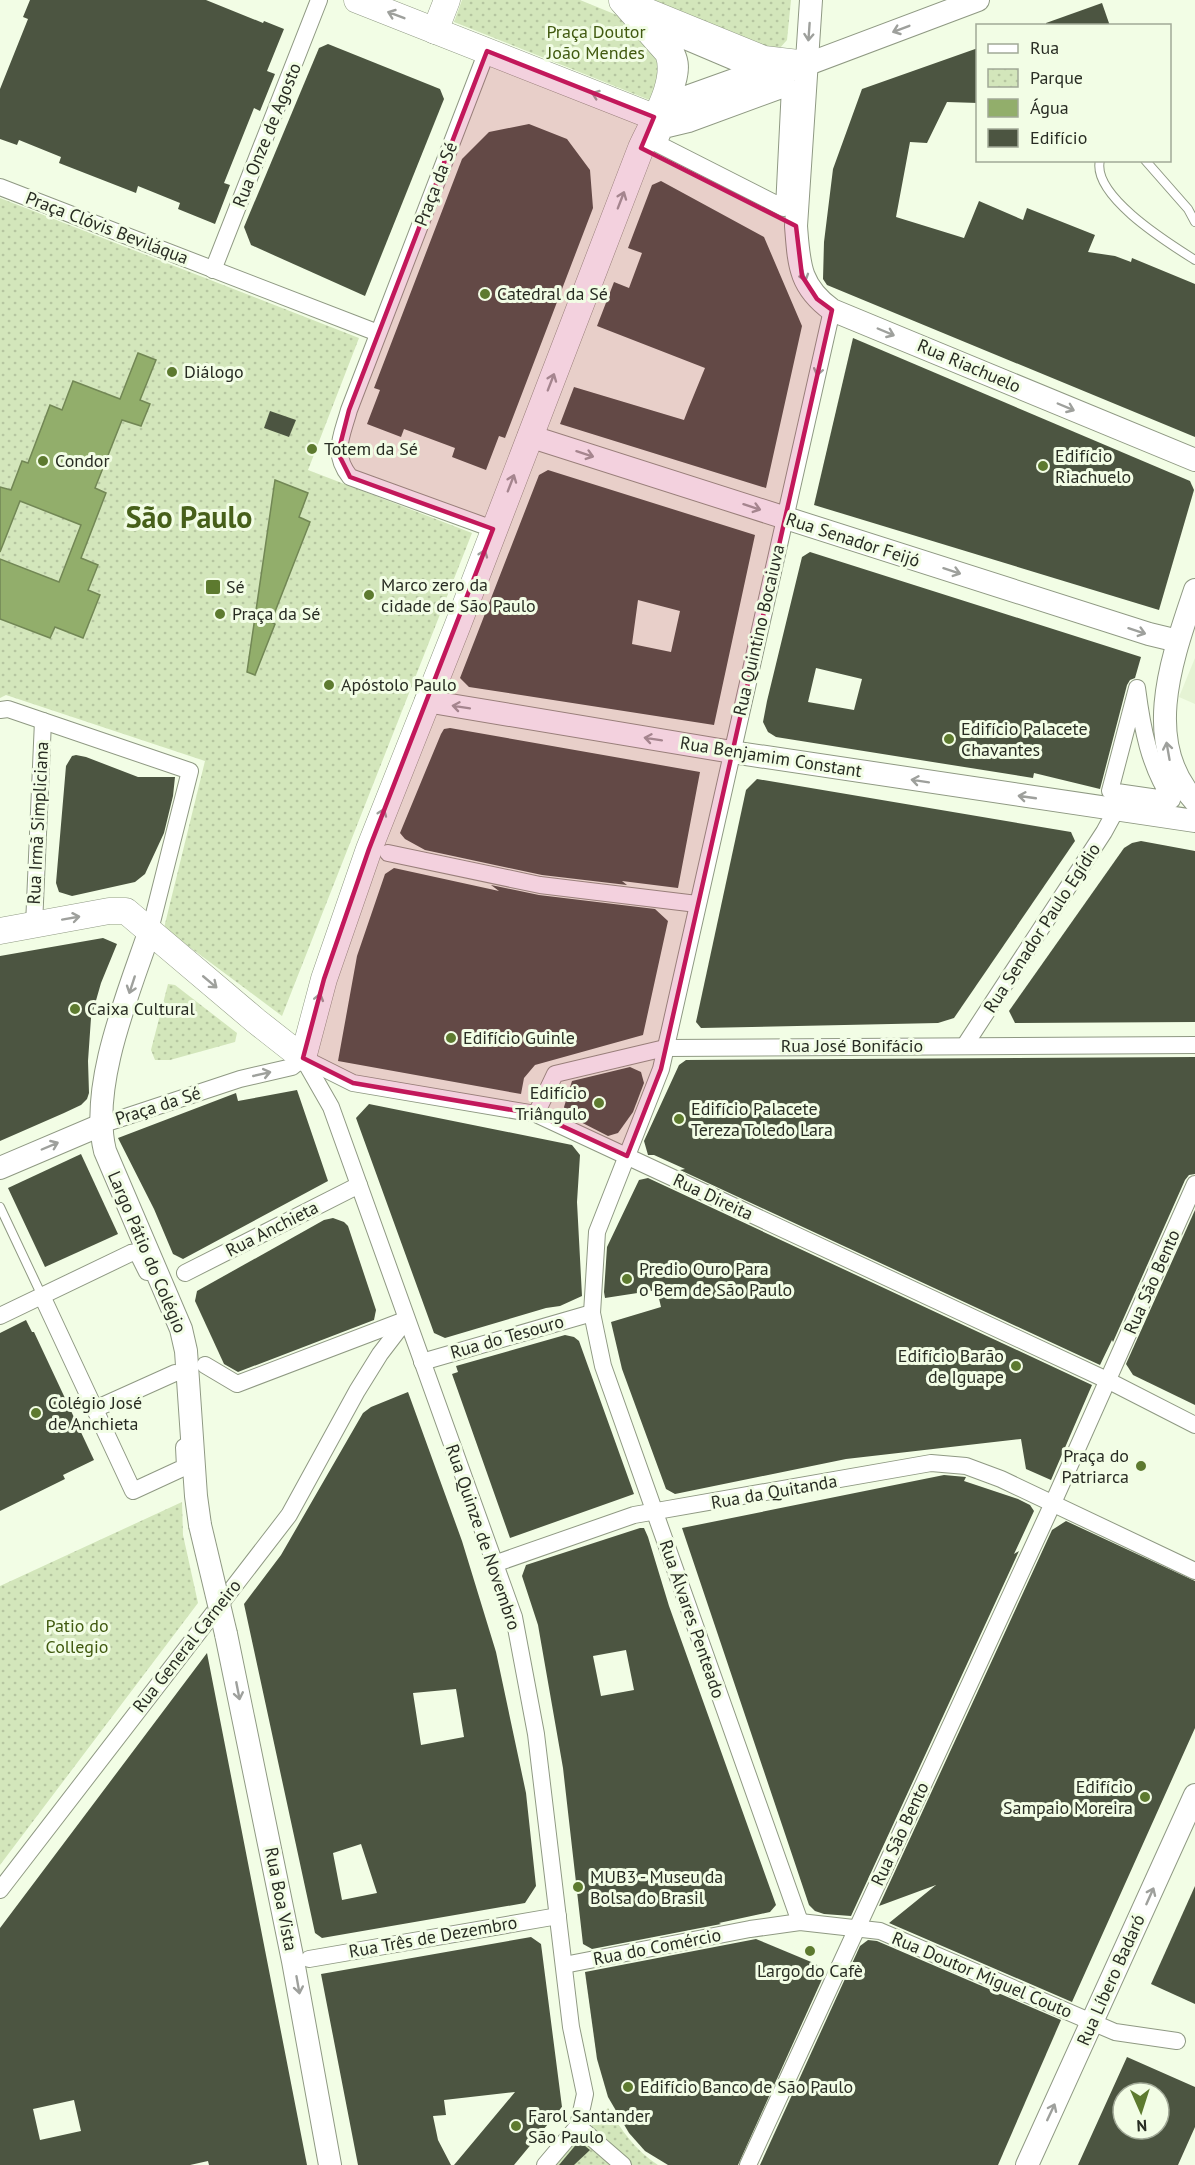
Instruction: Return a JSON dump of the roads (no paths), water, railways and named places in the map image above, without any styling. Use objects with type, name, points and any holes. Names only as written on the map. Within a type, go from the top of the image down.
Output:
[{"type":"main road","points":[[357,0],[654,117],[686,110],[956,4],[978,0]]},
{"type":"main road","points":[[435,31],[447,0]]},
{"type":"main road","points":[[796,226],[811,0]]},
{"type":"main road","points":[[621,1],[764,59],[807,64]]},
{"type":"main road","points":[[0,931],[120,910],[126,911],[303,1058],[324,979],[369,849],[641,148],[668,87],[672,63],[668,52],[621,1]]},
{"type":"main road","name":"Rua Riachuelo","points":[[796,226],[802,276],[817,299],[832,310],[1195,460]]},
{"type":"main road","name":"Rua Senador Feijó","points":[[529,436],[1178,642]]},
{"type":"main road","points":[[1195,590],[1178,642],[1166,708],[1168,755],[1174,773],[1183,788],[1195,801]]},
{"type":"main road","name":"Rua Benjamim Constant","points":[[426,702],[732,752],[1195,821]]},
{"type":"main road","name":"Praça da Sé","points":[[101,1125],[105,1081],[115,1037],[150,930]]},
{"type":"main road","points":[[0,1168],[101,1125]]},
{"type":"main road","name":"Largo Pátio do Colégio","points":[[101,1125],[105,1151],[181,1329],[186,1351],[200,1525],[226,1634]]},
{"type":"main road","name":"Rua Boa Vista","points":[[226,1634],[293,1961],[330,2165]]},
{"type":"main road","name":"Rua Líbero Badaró","points":[[1027,2165],[1195,1796]]},
{"type":"street","name":"Rua Onze de Agosto","points":[[213,270],[319,0]]},
{"type":"street","points":[[661,31],[753,70],[672,99],[678,83],[680,61],[675,48],[661,31]]},
{"type":"street","name":"Praça da Sé","points":[[487,51],[349,410],[338,453],[342,466],[350,477],[493,529]]},
{"type":"street","points":[[790,87],[784,208],[658,144],[664,130],[689,124],[790,87]]},
{"type":"street","points":[[641,148],[796,226]]},
{"type":"street","name":"Praça Clóvis Beviláqua","points":[[0,187],[378,333]]},
{"type":"street","name":"Rua Quintino Bocaiuva","points":[[592,1313],[597,1232],[661,1069],[832,310]]},
{"type":"street","points":[[1137,688],[1148,746],[1157,773],[1172,800],[1110,791],[1137,688]]},
{"type":"street","points":[[0,710],[8,709],[43,721]]},
{"type":"street","name":"Praça da Sé","points":[[43,721],[190,771],[150,930]]},
{"type":"street","name":"Rua Irmã Simpliciana","points":[[34,925],[43,721]]},
{"type":"street","name":"Rua Senador Paulo Egídio","points":[[965,1045],[1116,810]]},
{"type":"street","points":[[388,853],[540,885],[697,904]]},
{"type":"street","name":"Rua José Bonifácio","points":[[536,1113],[555,1074],[664,1048],[1195,1044]]},
{"type":"street","name":"Praça da Sé","points":[[101,1125],[211,1088],[292,1066],[303,1058]]},
{"type":"street","name":"Rua Quinze de Novembro","points":[[303,1058],[331,1107],[514,1617],[536,1734],[571,2027],[585,2094],[578,2126]]},
{"type":"street","name":"Rua Direita","points":[[303,1058],[353,1083],[536,1113],[1109,1381]]},
{"type":"street","name":"Rua São Bento","points":[[1109,1381],[1195,1184]]},
{"type":"street","name":"Rua Anchieta","points":[[185,1273],[359,1185]]},
{"type":"street","name":"Largo Pátio do Colégio","points":[[0,1316],[137,1252],[166,1310],[175,1340],[185,1467],[133,1491],[95,1409]]},
{"type":"street","points":[[42,1296],[95,1409],[175,1373]]},
{"type":"street","name":"Rua do Tesouro","points":[[422,1362],[592,1313]]},
{"type":"street","name":"Rua Álvares Penteado","points":[[592,1313],[603,1366],[800,1922]]},
{"type":"street","points":[[205,1365],[237,1384],[406,1320]]},
{"type":"street","name":"Rua General Carneiro","points":[[0,1890],[289,1515],[357,1391],[380,1354],[406,1320]]},
{"type":"street","points":[[1195,1425],[1109,1381],[1053,1503],[1195,1571]]},
{"type":"street","name":"Rua da Quitanda","points":[[494,1564],[634,1515],[931,1463],[966,1466],[1053,1503]]},
{"type":"street","name":"Rua São Bento","points":[[748,2165],[1053,1503]]},
{"type":"street","name":"Rua Três de Dezembro","points":[[309,1959],[558,1916]]},
{"type":"street","name":"Rua Doutor Miguel Couto","points":[[800,1922],[880,1931],[1115,2032],[1177,2041]]},
{"type":"street","name":"Rua do Comércio","points":[[564,1965],[750,1929],[800,1922]]},
{"type":"street","points":[[545,2165],[578,2126],[623,2165]]},
{"type":"lane","points":[[1100,162],[1103,178],[1115,199],[1143,226],[1195,260]]},
{"type":"lane","points":[[1147,162],[1188,209],[1195,222]]},
{"type":"lane","points":[[0,1207],[42,1296]]},
{"type":"water","points":[[138,353],[156,360],[140,400],[150,404],[141,426],[122,420],[95,488],[106,493],[81,558],[98,565],[88,590],[100,595],[83,638],[55,627],[50,638],[0,619],[0,559],[59,582],[81,525],[20,501],[0,552],[0,487],[11,490],[22,461],[28,463],[50,405],[62,410],[73,381],[120,399]]},
{"type":"water","points":[[275,480],[308,493],[299,517],[310,522],[271,622],[275,624],[255,675],[247,672]]},
{"type":"place","name":"Catedral da Sé","points":[[485,294]]},
{"type":"place","name":"Diálogo","points":[[172,372]]},
{"type":"place","name":"Totem da Sé","points":[[312,449]]},
{"type":"place","name":"Condor","points":[[43,461]]},
{"type":"place","name":"Edifício Riachuelo","points":[[1043,466]]},
{"type":"place","name":"Sé","points":[[213,587]]},
{"type":"place","name":"Marco zero da cidade de São Paulo","points":[[369,595]]},
{"type":"place","name":"Praça da Sé","points":[[220,614]]},
{"type":"place","name":"Apóstolo Paulo","points":[[329,685]]},
{"type":"place","name":"Edifício Palacete Chavantes","points":[[949,739]]},
{"type":"place","name":"Caixa Cultural","points":[[75,1009]]},
{"type":"place","name":"Edifício Guinle","points":[[451,1038]]},
{"type":"place","name":"Edifício Triângulo","points":[[599,1103]]},
{"type":"place","name":"Edifício Palacete Tereza Toledo Lara","points":[[679,1119]]},
{"type":"place","name":"Predio Ouro Para o Bem de São Paulo","points":[[627,1279]]},
{"type":"place","name":"Edifício Barão de Iguape","points":[[1016,1366]]},
{"type":"place","name":"Colégio José de Anchieta","points":[[36,1413]]},
{"type":"place","name":"Praça do Patriarca","points":[[1141,1466]]},
{"type":"place","name":"Edifício Sampaio Moreira","points":[[1145,1797]]},
{"type":"place","name":"MUB3 - Museu da Bolsa do Brasil","points":[[578,1887]]},
{"type":"place","name":"Largo do Cafè","points":[[810,1951]]},
{"type":"place","name":"Edifício Banco de São Paulo","points":[[628,2087]]},
{"type":"place","name":"Farol Santander São Paulo","points":[[516,2126]]},
{"type":"district","name":"São Paulo","points":[[189,518]]},
{"type":"park label","name":"Praça Doutor João Mendes","points":[[596,42]]},
{"type":"park label","name":"Patio do Collegio","points":[[77,1636]]}]
